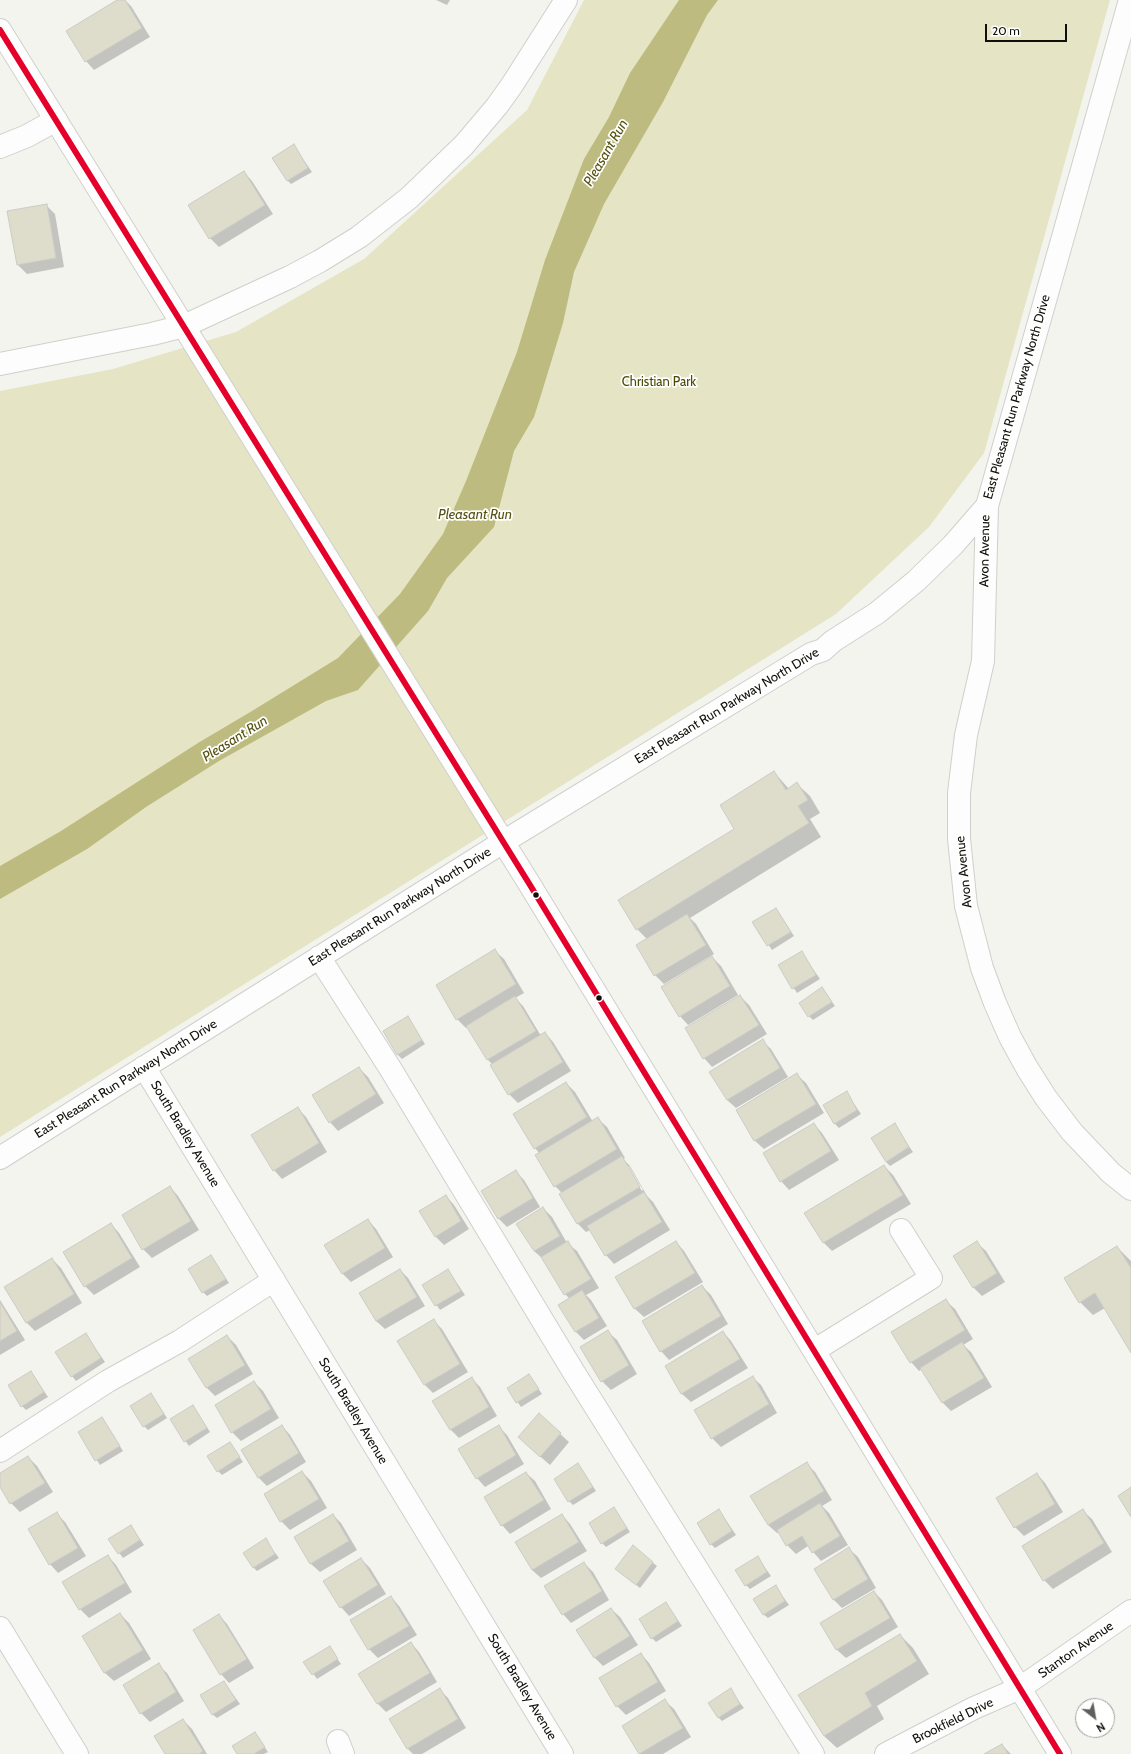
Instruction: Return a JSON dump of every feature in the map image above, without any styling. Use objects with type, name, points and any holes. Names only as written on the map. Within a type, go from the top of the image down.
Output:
[{"type":"street","points":[[0,364],[152,334],[184,326],[290,277],[320,261],[359,237],[404,202],[464,145],[497,106],[534,53],[566,0]]},
{"type":"street","name":"East Pleasant Run Parkway North Drive","points":[[0,1158],[503,842],[811,654],[823,650],[833,641],[856,628],[876,613],[916,580],[953,545],[987,506],[1130,0]]},
{"type":"street","points":[[0,30],[418,703],[815,1350],[1060,1754]]},
{"type":"street","points":[[0,147],[27,136],[56,120]]},
{"type":"street","name":"Avon Avenue","points":[[987,506],[983,661],[966,735],[959,794],[959,839],[966,906],[980,962],[995,1003],[1010,1037],[1027,1068],[1052,1106],[1072,1132],[1111,1173],[1131,1189]]},
{"type":"street","points":[[319,957],[390,1068],[573,1371],[813,1754]]},
{"type":"street","name":"South Bradley Avenue","points":[[144,1067],[562,1754]]},
{"type":"street","points":[[815,1350],[931,1278],[901,1230]]},
{"type":"street","points":[[0,1451],[108,1381],[180,1341],[274,1280]]},
{"type":"street","name":"Stanton Avenue","points":[[1020,1688],[1131,1611]]},
{"type":"street","points":[[0,1628],[77,1754]]},
{"type":"street","name":"Brookfield Drive","points":[[886,1754],[974,1708],[1020,1688]]},
{"type":"green space","name":"Christian Park","points":[[584,0],[1110,0],[984,453],[929,527],[836,614],[0,1137],[0,391],[113,369],[236,332],[364,259],[527,110]]},
{"type":"water","name":"Pleasant Run","points":[[679,0],[718,0],[707,15],[663,102],[604,204],[574,272],[563,323],[541,395],[534,417],[514,451],[494,527],[447,578],[428,611],[358,690],[326,701],[219,761],[146,807],[87,849],[0,899],[0,866],[61,831],[198,743],[338,658],[400,594],[443,534],[466,481],[517,352],[545,260],[584,159],[609,117],[630,73]]},
{"type":"building","points":[[117,0],[125,0],[142,28],[85,62],[66,31]]},
{"type":"building","points":[[294,144],[308,168],[287,181],[272,158]]},
{"type":"building","points":[[244,171],[265,205],[209,239],[188,205]]},
{"type":"building","points":[[47,204],[56,258],[17,265],[7,211]]},
{"type":"building","points":[[774,771],[786,790],[797,782],[808,800],[798,806],[809,823],[636,930],[618,900],[734,829],[720,805]]},
{"type":"building","points":[[776,908],[791,932],[767,946],[752,922]]},
{"type":"building","points":[[687,914],[706,945],[654,976],[636,945]]},
{"type":"building","points":[[495,949],[516,984],[456,1020],[436,985]]},
{"type":"building","points":[[802,951],[816,975],[792,989],[778,965]]},
{"type":"building","points":[[712,956],[730,986],[679,1017],[661,987]]},
{"type":"building","points":[[822,987],[832,1002],[808,1017],[799,1003]]},
{"type":"building","points":[[740,995],[759,1025],[703,1059],[685,1028]]},
{"type":"building","points":[[515,996],[536,1031],[487,1060],[466,1026]]},
{"type":"building","points":[[408,1016],[422,1040],[397,1055],[383,1031]]},
{"type":"building","points":[[545,1032],[563,1062],[508,1095],[490,1065]]},
{"type":"building","points":[[763,1039],[780,1068],[727,1100],[709,1072]]},
{"type":"building","points":[[359,1067],[376,1094],[329,1123],[312,1095]]},
{"type":"building","points":[[797,1073],[816,1104],[754,1141],[736,1110]]},
{"type":"building","points":[[566,1082],[587,1117],[534,1149],[513,1114]]},
{"type":"building","points":[[847,1091],[857,1110],[834,1124],[823,1105]]},
{"type":"building","points":[[298,1107],[319,1143],[273,1171],[251,1135]]},
{"type":"building","points":[[598,1117],[617,1149],[554,1187],[535,1155]]},
{"type":"building","points":[[814,1123],[831,1151],[780,1182],[763,1153]]},
{"type":"building","points":[[895,1123],[909,1147],[886,1162],[871,1138]]},
{"type":"building","points":[[622,1156],[640,1187],[577,1224],[559,1194]]},
{"type":"building","points":[[884,1165],[903,1195],[823,1243],[804,1213]]},
{"type":"building","points":[[516,1170],[533,1198],[498,1219],[481,1191]]},
{"type":"building","points":[[170,1186],[191,1221],[142,1250],[122,1215]]},
{"type":"building","points":[[644,1192],[662,1222],[605,1256],[587,1226]]},
{"type":"building","points":[[446,1195],[461,1221],[435,1237],[419,1211]]},
{"type":"building","points":[[543,1207],[560,1236],[534,1251],[516,1224]]},
{"type":"building","points":[[368,1219],[385,1248],[342,1274],[324,1245]]},
{"type":"building","points":[[111,1223],[132,1258],[84,1287],[63,1252]]},
{"type":"building","points":[[568,1241],[591,1279],[564,1295],[541,1257]]},
{"type":"building","points":[[676,1241],[695,1273],[634,1309],[615,1277]]},
{"type":"building","points":[[977,1241],[997,1273],[973,1288],[953,1256]]},
{"type":"building","points":[[1117,1246],[1131,1268],[1131,1353],[1095,1293],[1079,1303],[1064,1278]]},
{"type":"building","points":[[211,1255],[226,1279],[202,1293],[188,1269]]},
{"type":"building","points":[[52,1258],[74,1294],[26,1323],[4,1287]]},
{"type":"building","points":[[400,1269],[417,1297],[376,1321],[359,1293]]},
{"type":"building","points":[[448,1269],[461,1291],[435,1306],[422,1285]]},
{"type":"building","points":[[702,1285],[721,1316],[660,1352],[642,1321]]},
{"type":"building","points":[[582,1290],[599,1318],[575,1332],[558,1305]]},
{"type":"building","points":[[946,1299],[965,1330],[910,1363],[891,1332]]},
{"type":"building","points":[[0,1302],[17,1331],[0,1341]]},
{"type":"building","points":[[434,1319],[460,1364],[424,1385],[397,1341]]},
{"type":"building","points":[[608,1330],[629,1365],[601,1382],[580,1347]]},
{"type":"building","points":[[723,1331],[740,1359],[681,1394],[665,1366]]},
{"type":"building","points":[[86,1333],[101,1358],[71,1377],[55,1352]]},
{"type":"building","points":[[227,1335],[245,1365],[206,1388],[188,1359]]},
{"type":"building","points":[[962,1342],[984,1378],[942,1403],[920,1368]]},
{"type":"building","points":[[31,1371],[44,1392],[21,1407],[8,1385]]},
{"type":"building","points":[[529,1374],[539,1389],[516,1403],[507,1388]]},
{"type":"building","points":[[753,1376],[769,1404],[711,1439],[694,1410]]},
{"type":"building","points":[[472,1377],[489,1407],[450,1430],[432,1401]]},
{"type":"building","points":[[254,1381],[271,1409],[231,1433],[215,1405]]},
{"type":"building","points":[[151,1393],[164,1414],[143,1427],[130,1406]]},
{"type":"building","points":[[193,1405],[207,1428],[184,1442],[170,1419]]},
{"type":"building","points":[[539,1413],[561,1433],[540,1457],[518,1437]]},
{"type":"building","points":[[102,1417],[120,1446],[95,1461],[78,1432]]},
{"type":"building","points":[[282,1425],[299,1453],[258,1478],[241,1450]]},
{"type":"building","points":[[499,1425],[516,1455],[476,1479],[458,1449]]},
{"type":"building","points":[[230,1442],[240,1457],[217,1472],[207,1456]]},
{"type":"building","points":[[28,1456],[45,1483],[10,1504],[0,1487],[0,1473]]},
{"type":"building","points":[[807,1462],[824,1491],[768,1525],[750,1496]]},
{"type":"building","points":[[578,1463],[593,1487],[568,1502],[554,1479]]},
{"type":"building","points":[[302,1471],[319,1499],[280,1522],[264,1494]]},
{"type":"building","points":[[526,1472],[544,1500],[501,1526],[484,1497]]},
{"type":"building","points":[[1037,1473],[1055,1504],[1014,1528],[996,1498]]},
{"type":"building","points":[[1131,1487],[1131,1517],[1118,1496]]},
{"type":"building","points":[[820,1503],[840,1536],[812,1553],[802,1536],[786,1546],[777,1530]]},
{"type":"building","points":[[614,1507],[627,1528],[601,1544],[589,1523]]},
{"type":"building","points":[[719,1509],[732,1531],[710,1545],[697,1523]]},
{"type":"building","points":[[1083,1509],[1104,1543],[1043,1581],[1022,1546]]},
{"type":"building","points":[[57,1512],[78,1548],[49,1565],[28,1529]]},
{"type":"building","points":[[333,1514],[349,1541],[310,1564],[294,1537]]},
{"type":"building","points":[[562,1514],[579,1542],[532,1570],[515,1542]]},
{"type":"building","points":[[131,1525],[140,1540],[118,1554],[108,1539]]},
{"type":"building","points":[[266,1538],[275,1554],[253,1568],[243,1553]]},
{"type":"building","points":[[633,1545],[653,1562],[636,1585],[615,1569]]},
{"type":"building","points":[[849,1547],[868,1579],[833,1600],[814,1569]]},
{"type":"building","points":[[108,1555],[125,1583],[79,1610],[62,1582]]},
{"type":"building","points":[[758,1556],[767,1572],[745,1586],[735,1570]]},
{"type":"building","points":[[361,1558],[378,1585],[340,1608],[323,1581]]},
{"type":"building","points":[[584,1562],[602,1591],[562,1615],[544,1586]]},
{"type":"building","points":[[776,1585],[785,1601],[763,1615],[753,1599]]},
{"type":"building","points":[[874,1591],[890,1618],[836,1650],[820,1623]]},
{"type":"building","points":[[391,1596],[409,1626],[368,1650],[350,1620]]},
{"type":"building","points":[[666,1602],[678,1621],[651,1639],[639,1619]]},
{"type":"building","points":[[611,1608],[630,1636],[594,1658],[576,1630]]},
{"type":"building","points":[[120,1613],[143,1650],[104,1673],[82,1636]]},
{"type":"building","points":[[219,1614],[247,1659],[220,1675],[193,1630]]},
{"type":"building","points":[[900,1634],[917,1661],[865,1693],[872,1706],[824,1736],[798,1695]]},
{"type":"building","points":[[411,1642],[430,1673],[377,1704],[358,1674]]},
{"type":"building","points":[[330,1646],[338,1659],[312,1675],[303,1662]]},
{"type":"building","points":[[641,1653],[658,1682],[616,1707],[599,1678]]},
{"type":"building","points":[[159,1663],[176,1692],[140,1714],[123,1685]]},
{"type":"building","points":[[224,1681],[236,1700],[212,1715],[200,1695]]},
{"type":"building","points":[[440,1688],[458,1719],[407,1749],[389,1719]]},
{"type":"building","points":[[731,1688],[740,1704],[718,1718],[708,1703]]},
{"type":"building","points":[[665,1699],[683,1728],[639,1754],[622,1726]]},
{"type":"building","points":[[183,1719],[203,1751],[199,1754],[165,1754],[154,1736]]},
{"type":"building","points":[[255,1732],[265,1747],[254,1754],[237,1754],[232,1746]]},
{"type":"building","points":[[1002,1744],[1008,1754],[984,1754]]},
{"type":"transit line","points":[[0,30],[530,885],[1060,1754]]}]
